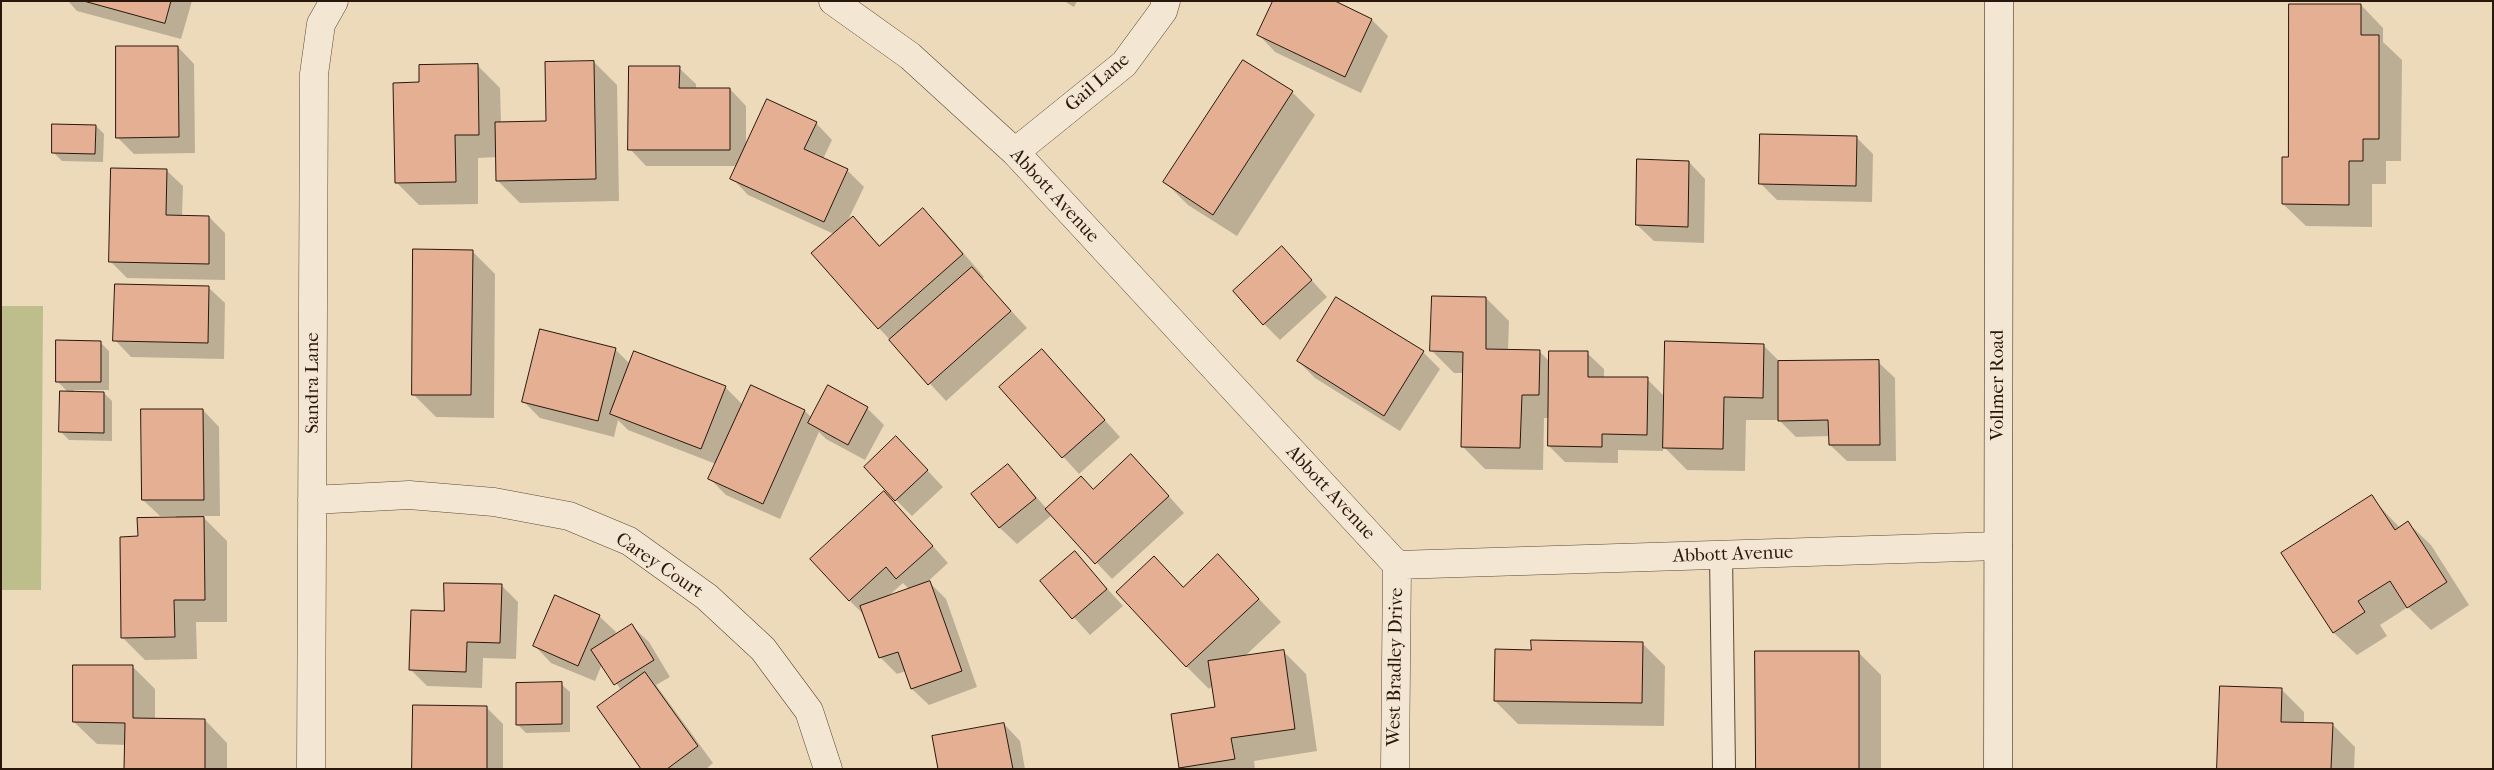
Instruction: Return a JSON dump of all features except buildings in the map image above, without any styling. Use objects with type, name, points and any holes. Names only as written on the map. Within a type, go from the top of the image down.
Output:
[{"type":"street","name":"Sandra Lane","points":[[311,769],[314,74],[321,24],[334,1]]},
{"type":"street","name":"Abbott Avenue","points":[[834,1],[910,56],[1015,152],[1398,566],[1998,546]]},
{"type":"street","name":"Gail Lane","points":[[1015,152],[1124,64],[1163,12],[1166,1]]},
{"type":"street","name":"Vollmer Road","points":[[1998,769],[1999,1]]},
{"type":"street","name":"Carey Court","points":[[312,500],[409,496],[494,502],[569,516],[629,542],[707,597],[763,649],[809,711],[828,769]]},
{"type":"street","name":"West Bradley Drive","points":[[1395,769],[1398,566]]},
{"type":"lane","points":[[1721,555],[1724,769]]},
{"type":"shaded area","points":[[1,306],[43,306],[41,590],[1,590]]}]
